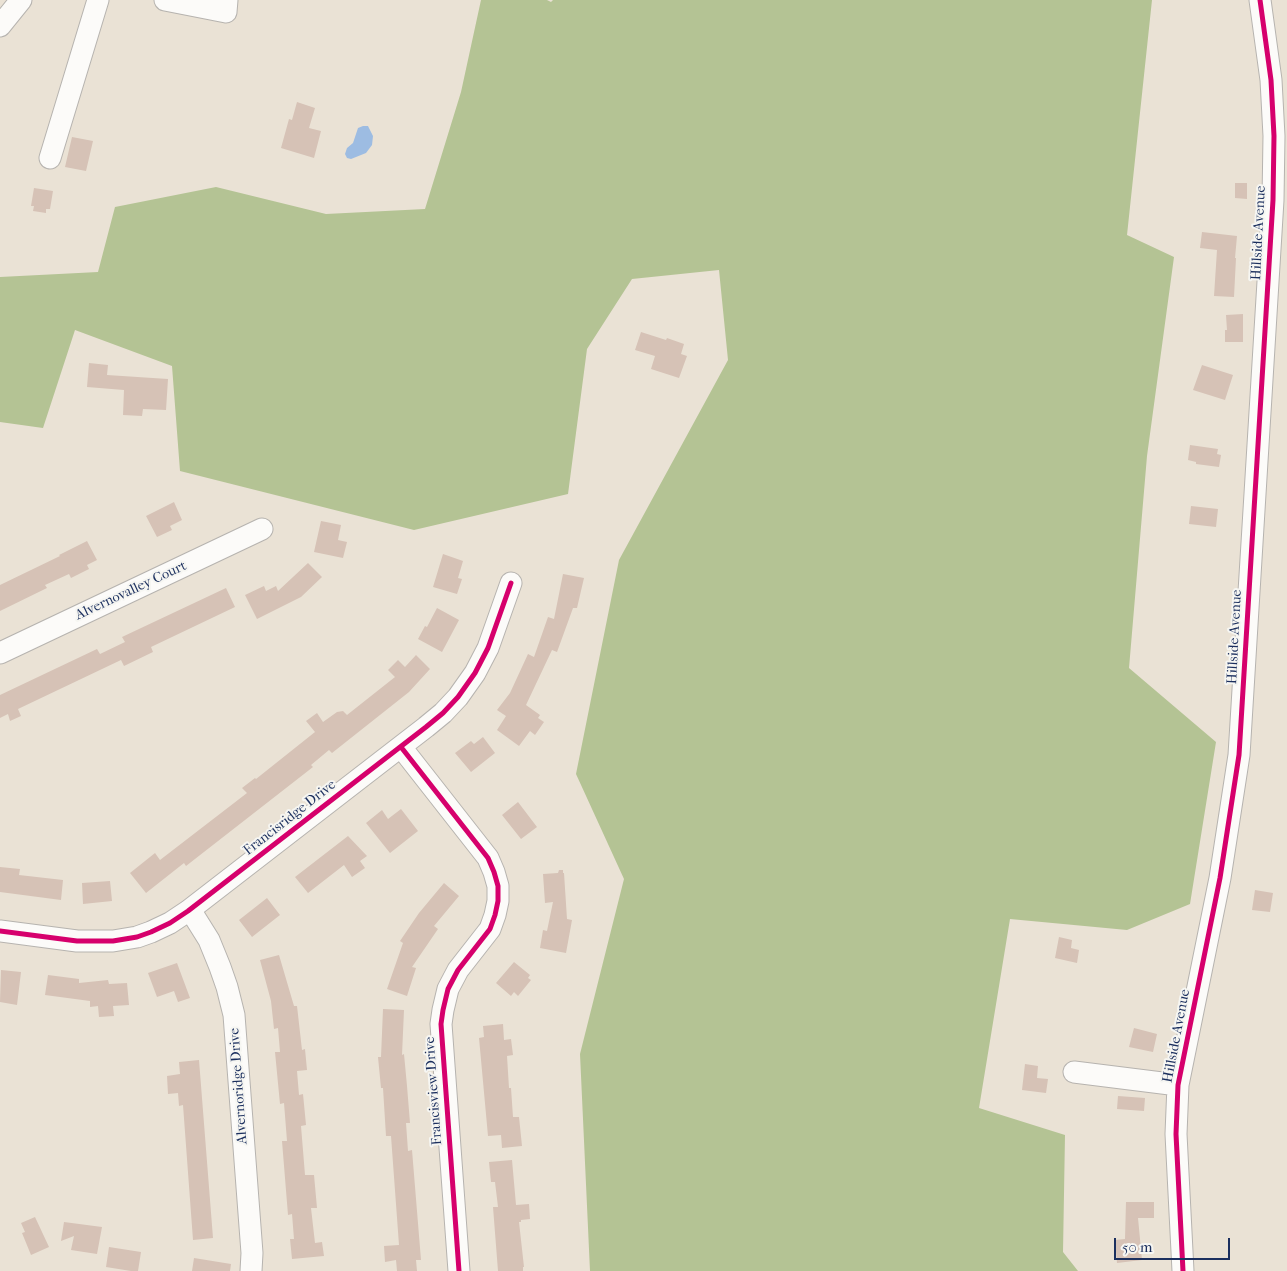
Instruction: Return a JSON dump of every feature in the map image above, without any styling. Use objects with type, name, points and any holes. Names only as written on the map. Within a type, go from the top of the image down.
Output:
[{"type":"street","points":[[0,26],[21,0]]},
{"type":"street","points":[[50,158],[98,0]]},
{"type":"street","points":[[165,0],[226,12],[227,0]]},
{"type":"street","name":"Hillside Avenue","points":[[1183,1271],[1176,1134],[1178,1085],[1220,878],[1239,755],[1273,200],[1274,136],[1271,89],[1260,0]]},
{"type":"street","name":"Alvernovalley Court","points":[[0,653],[262,529]]},
{"type":"street","name":"Francisridge Drive","points":[[0,931],[77,941],[113,941],[151,932],[170,923],[188,911],[443,713],[458,697],[475,673],[488,648],[511,583]]},
{"type":"street","name":"Francisview Drive","points":[[401,747],[488,858],[498,886],[498,901],[490,929],[458,970],[448,989],[441,1024],[459,1271]]},
{"type":"street","name":"Alvernoridge Drive","points":[[188,911],[194,916],[209,940],[220,966],[234,1015],[252,1252],[251,1271]]},
{"type":"street","points":[[1074,1072],[1178,1085]]},
{"type":"green space","points":[[481,0],[547,0],[551,2],[553,0],[1152,0],[1127,235],[1174,257],[1147,456],[1129,668],[1216,742],[1190,904],[1127,930],[1010,919],[979,1108],[1065,1135],[1063,1252],[1078,1271],[590,1271],[580,1054],[624,879],[576,774],[619,560],[728,360],[719,270],[632,279],[587,349],[568,494],[414,530],[180,471],[172,366],[75,330],[43,428],[0,422],[0,277],[98,272],[115,207],[216,187],[326,214],[425,209],[461,92]]},
{"type":"water","points":[[368,126],[373,136],[372,145],[366,153],[351,159],[347,158],[345,154],[347,148],[353,143],[358,128]]},
{"type":"building","points":[[297,102],[315,108],[309,128],[321,131],[314,158],[281,148],[289,119],[292,120]]},
{"type":"building","points":[[72,137],[93,141],[86,171],[65,167]]},
{"type":"building","points":[[1235,183],[1247,183],[1247,199],[1235,198]]},
{"type":"building","points":[[34,188],[53,191],[50,209],[46,209],[46,213],[33,211],[34,206],[31,206]]},
{"type":"building","points":[[1202,232],[1237,236],[1234,297],[1214,296],[1217,250],[1200,248]]},
{"type":"building","points":[[1243,314],[1243,342],[1225,342],[1225,330],[1227,330],[1226,315]]},
{"type":"building","points":[[641,332],[684,344],[681,354],[687,356],[679,378],[651,369],[655,356],[635,350]]},
{"type":"building","points":[[89,363],[108,365],[107,375],[168,379],[166,410],[143,409],[142,416],[123,415],[124,390],[87,387]]},
{"type":"building","points":[[1202,365],[1233,375],[1225,400],[1193,390]]},
{"type":"building","points":[[1190,445],[1218,449],[1217,454],[1221,455],[1219,467],[1196,464],[1196,462],[1188,460]]},
{"type":"building","points":[[174,502],[182,520],[170,526],[172,530],[157,537],[146,516]]},
{"type":"building","points":[[1191,506],[1218,509],[1216,527],[1189,524]]},
{"type":"building","points":[[321,521],[341,525],[338,540],[347,542],[343,558],[314,552]]},
{"type":"building","points":[[87,541],[97,560],[87,565],[89,569],[71,578],[69,574],[45,585],[47,588],[0,611],[0,585]]},
{"type":"building","points":[[443,554],[463,561],[458,578],[462,579],[457,594],[433,587]]},
{"type":"building","points":[[308,563],[322,577],[301,597],[257,619],[245,595],[264,586],[266,591],[276,586],[278,591]]},
{"type":"building","points":[[563,574],[584,578],[577,608],[573,608],[557,652],[552,650],[526,705],[540,715],[538,718],[544,722],[535,735],[530,731],[519,746],[497,730],[506,716],[497,710],[510,693],[528,654],[534,657],[548,617],[554,619]]},
{"type":"building","points":[[226,588],[235,607],[151,647],[153,652],[124,666],[121,660],[18,709],[21,716],[10,721],[8,714],[0,718],[0,695],[97,649],[100,654],[125,642],[122,637]]},
{"type":"building","points":[[437,608],[459,620],[442,652],[418,639]]},
{"type":"building","points":[[416,655],[430,669],[409,692],[332,753],[329,750],[311,765],[313,767],[186,866],[184,863],[146,893],[130,873],[155,853],[160,860],[247,793],[242,788],[315,732],[306,721],[317,713],[323,722],[337,712],[343,711],[347,715],[395,677],[388,670],[398,660],[405,667]]},
{"type":"building","points":[[483,737],[495,753],[471,772],[455,753],[471,741],[474,744]]},
{"type":"building","points":[[518,802],[537,827],[521,839],[502,815]]},
{"type":"building","points":[[401,809],[418,831],[390,853],[366,823],[382,810],[388,819]]},
{"type":"building","points":[[348,836],[367,856],[360,861],[365,868],[352,877],[344,865],[308,893],[295,877]]},
{"type":"building","points":[[0,867],[20,869],[19,875],[63,880],[61,900],[0,892]]},
{"type":"building","points":[[559,870],[563,870],[564,873],[567,919],[572,920],[566,953],[540,948],[543,930],[547,931],[553,902],[545,903],[543,874],[558,873]]},
{"type":"building","points":[[110,881],[112,901],[83,904],[82,883]]},
{"type":"building","points":[[444,883],[459,896],[434,926],[438,929],[412,967],[416,968],[407,996],[387,989],[403,943],[400,941],[419,913]]},
{"type":"building","points":[[1255,890],[1273,893],[1270,912],[1252,910]]},
{"type":"building","points":[[267,898],[280,915],[252,937],[239,920]]},
{"type":"building","points":[[1059,937],[1072,940],[1071,948],[1079,950],[1077,963],[1055,958]]},
{"type":"building","points":[[279,955],[294,1006],[297,1006],[302,1050],[305,1049],[307,1070],[297,1071],[299,1095],[303,1094],[306,1125],[301,1126],[305,1175],[314,1175],[317,1208],[311,1208],[315,1243],[322,1242],[324,1256],[292,1259],[290,1239],[294,1239],[292,1214],[288,1215],[282,1141],[287,1141],[284,1103],[280,1104],[275,1052],[280,1052],[278,1028],[274,1029],[271,1001],[260,960]]},
{"type":"building","points":[[514,962],[530,975],[528,978],[531,980],[518,996],[514,992],[511,996],[496,983]]},
{"type":"building","points":[[177,963],[190,998],[178,1002],[174,991],[157,997],[148,973]]},
{"type":"building","points":[[1,970],[21,972],[17,1005],[0,1002]]},
{"type":"building","points":[[48,975],[79,979],[79,983],[108,980],[109,984],[127,983],[129,1005],[113,1006],[114,1016],[99,1017],[98,1006],[90,1007],[90,1001],[45,995]]},
{"type":"building","points":[[383,1009],[404,1010],[402,1055],[404,1054],[410,1123],[406,1123],[408,1151],[412,1150],[421,1260],[416,1260],[417,1271],[397,1271],[396,1260],[385,1262],[384,1246],[399,1245],[391,1136],[386,1136],[383,1088],[381,1088],[378,1057],[381,1057]]},
{"type":"building","points":[[503,1024],[504,1040],[511,1039],[513,1055],[507,1056],[509,1088],[511,1088],[513,1117],[519,1117],[522,1146],[502,1148],[501,1135],[488,1136],[479,1038],[484,1037],[483,1026]]},
{"type":"building","points":[[1134,1028],[1157,1034],[1153,1052],[1129,1047]]},
{"type":"building","points":[[199,1060],[213,1238],[193,1240],[183,1105],[179,1106],[178,1093],[168,1094],[167,1076],[180,1074],[179,1062]]},
{"type":"building","points":[[1025,1064],[1038,1066],[1037,1078],[1048,1079],[1046,1093],[1022,1090]]},
{"type":"building","points":[[1118,1096],[1145,1098],[1144,1111],[1117,1109]]},
{"type":"building","points":[[512,1160],[516,1205],[529,1204],[530,1219],[519,1222],[524,1267],[523,1271],[498,1271],[493,1207],[498,1207],[495,1182],[491,1182],[489,1162]]},
{"type":"building","points":[[1126,1202],[1154,1202],[1154,1218],[1138,1218],[1142,1260],[1117,1263],[1115,1240],[1125,1239]]},
{"type":"building","points":[[35,1217],[49,1247],[31,1255],[22,1233],[25,1232],[21,1223]]},
{"type":"building","points":[[64,1222],[102,1227],[97,1254],[71,1250],[74,1236],[61,1241]]},
{"type":"building","points":[[109,1247],[141,1252],[138,1271],[106,1267]]},
{"type":"building","points":[[194,1258],[231,1264],[230,1271],[192,1271]]},
{"type":"cycle path","points":[[1183,1271],[1176,1134],[1178,1085],[1220,878],[1239,755],[1273,200],[1274,136],[1271,80],[1260,0]]},
{"type":"cycle path","points":[[0,931],[77,941],[113,941],[137,937],[151,932],[170,923],[188,911],[443,713],[458,697],[475,673],[488,648],[511,583]]},
{"type":"cycle path","points":[[401,747],[488,858],[498,886],[498,901],[490,929],[458,970],[448,989],[441,1024],[459,1271]]}]
